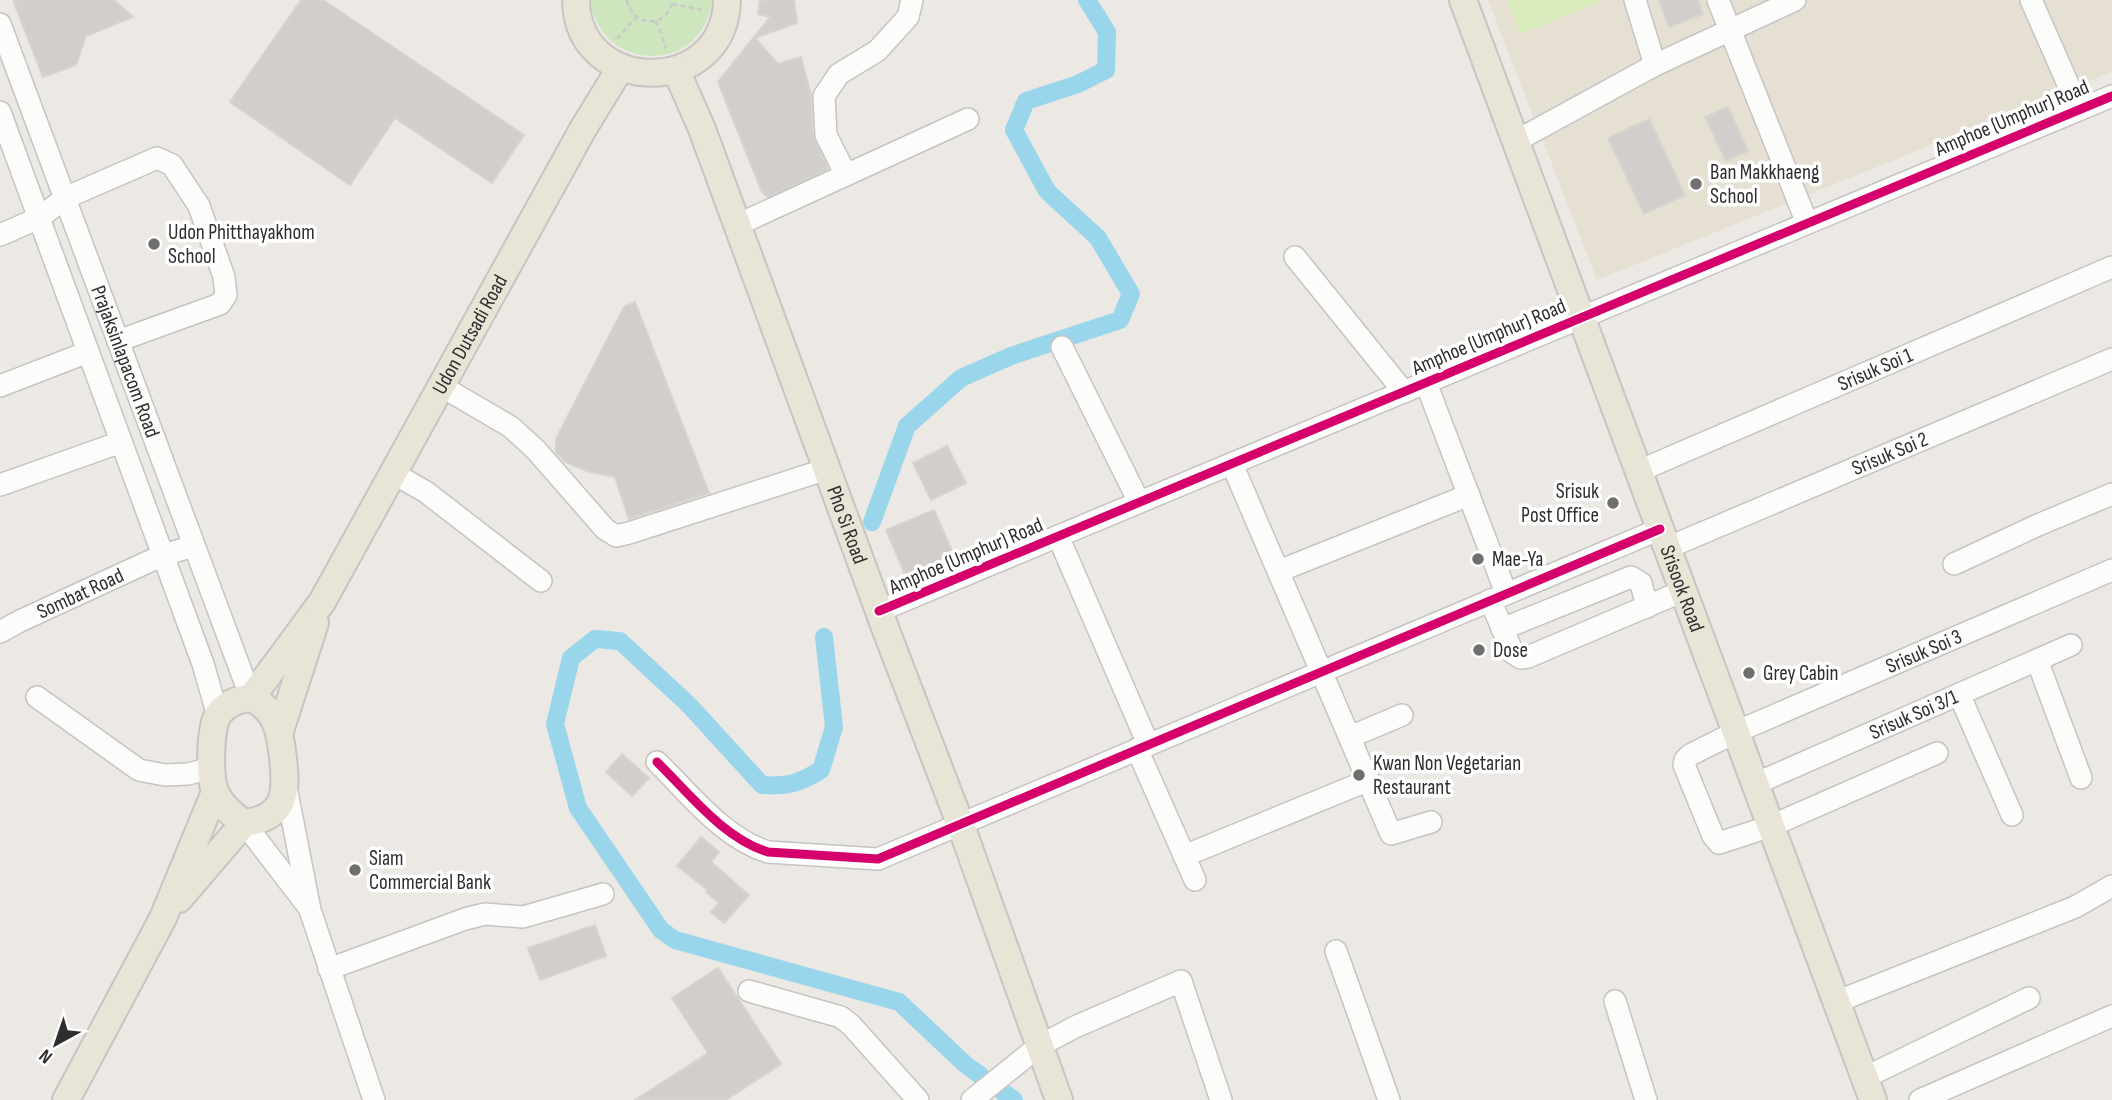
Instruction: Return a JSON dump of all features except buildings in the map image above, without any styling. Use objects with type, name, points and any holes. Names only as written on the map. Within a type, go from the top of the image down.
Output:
[{"type":"main road","name":"Srisook Road","points":[[1464,0],[1868,1089]]},
{"type":"main road","points":[[574,7],[586,36],[612,62],[643,74],[654,74],[675,70],[704,53],[719,33],[727,7]]},
{"type":"main road","name":"Udon Dutsadi Road","points":[[251,698],[322,602],[583,129],[612,62]]},
{"type":"main road","name":"Pho Si Road","points":[[675,70],[702,129],[960,823],[1059,1100]]},
{"type":"main road","name":"Udon Dutsadi Road","points":[[280,731],[322,602]]},
{"type":"main road","points":[[66,1100],[163,918],[213,780],[213,740],[218,716],[231,702],[251,698],[262,703],[271,712],[280,731],[286,787],[281,801],[274,811],[259,821],[244,823],[163,918]]},
{"type":"main road","points":[[213,780],[228,812],[244,823]]},
{"type":"street","points":[[846,174],[826,135],[824,96],[839,74],[877,51],[908,17],[912,0]]},
{"type":"street","points":[[1635,0],[1656,65]]},
{"type":"street","points":[[1718,0],[1807,223]]},
{"type":"street","points":[[1516,141],[1656,65],[1795,0]]},
{"type":"street","points":[[2031,0],[2079,109]]},
{"type":"street","name":"Prajaksinlapacom Road","points":[[0,24],[251,698]]},
{"type":"street","name":"Amphoe (Umphur) Road","points":[[879,611],[2112,96]]},
{"type":"street","name":"Prajaksinlapacom Road","points":[[0,112],[203,664],[218,716]]},
{"type":"street","points":[[737,225],[968,119]]},
{"type":"street","points":[[0,235],[39,218],[65,198],[157,158],[172,165],[199,206],[224,277],[226,295],[220,304],[118,341]]},
{"type":"street","points":[[1295,257],[1404,392]]},
{"type":"street","name":"Srisuk Soi 1","points":[[1639,471],[2112,267]]},
{"type":"street","points":[[1062,347],[1139,502]]},
{"type":"street","points":[[0,386],[88,352]]},
{"type":"street","name":"Srisuk Soi 2","points":[[657,762],[726,829],[753,848],[768,852],[878,859],[1498,597],[1664,538],[2112,359]]},
{"type":"street","points":[[1426,383],[1469,495],[1498,597],[1502,629],[1513,653],[1521,658],[1528,657],[1683,591]]},
{"type":"street","points":[[441,386],[511,427],[536,450],[605,529],[616,536],[827,469]]},
{"type":"street","points":[[0,485],[121,442]]},
{"type":"street","points":[[1232,464],[1391,834],[1432,822]]},
{"type":"street","points":[[393,474],[426,492],[541,581]]},
{"type":"street","points":[[1954,564],[2112,494]]},
{"type":"street","points":[[1279,570],[1469,495]]},
{"type":"street","points":[[1058,536],[1195,880]]},
{"type":"street","name":"Sombat Road","points":[[0,632],[163,555],[194,545]]},
{"type":"street","name":"Srisuk Soi 3","points":[[1771,826],[1731,840],[1719,843],[1715,841],[1684,765],[1685,760],[1736,732],[2112,570]]},
{"type":"street","points":[[1502,629],[1631,577],[1641,583],[1647,607]]},
{"type":"street","points":[[1565,604],[1578,636]]},
{"type":"street","name":"Srisuk Soi 3/1","points":[[1755,783],[2071,645]]},
{"type":"street","points":[[2037,660],[2081,778]]},
{"type":"street","points":[[1959,694],[2012,815]]},
{"type":"street","points":[[37,697],[139,770],[165,775],[188,774],[213,780]]},
{"type":"street","points":[[1350,737],[1402,715]]},
{"type":"street","points":[[1771,826],[1937,753]]},
{"type":"street","points":[[1184,856],[1369,780]]},
{"type":"street","points":[[286,787],[310,909],[374,1100]]},
{"type":"street","points":[[244,823],[310,909]]},
{"type":"street","points":[[1836,1002],[2075,906],[2112,886]]},
{"type":"street","points":[[329,969],[465,919],[485,914],[523,917],[603,894]]},
{"type":"street","points":[[1336,951],[1389,1100]]},
{"type":"street","points":[[972,1100],[1039,1046],[1075,1027],[1181,981],[1221,1100]]},
{"type":"street","points":[[749,991],[841,1017],[918,1100]]},
{"type":"street","points":[[1868,1089],[2029,998]]},
{"type":"street","points":[[1615,1001],[1646,1100]]},
{"type":"street","points":[[1920,1100],[2112,1016]]},
{"type":"path","points":[[627,0],[636,18],[644,22],[656,21],[667,15],[672,2],[727,7]]},
{"type":"path","points":[[612,62],[636,18]]},
{"type":"path","points":[[656,21],[675,70]]},
{"type":"shaded area","name":"Ban Makkhaeng School","points":[[1488,0],[2112,0],[2112,72],[1597,280]]},
{"type":"green space","points":[[590,0],[712,0],[705,25],[691,42],[672,52],[652,56],[631,52],[612,42],[598,24]]},
{"type":"green space","points":[[1506,0],[1603,0],[1521,34]]},
{"type":"waterway","points":[[872,522],[907,426],[961,378],[1011,356],[1120,320],[1131,294],[1098,238],[1047,191],[1014,130],[1026,101],[1078,84],[1106,70],[1107,32],[1087,0]]},
{"type":"waterway","points":[[824,637],[834,727],[821,770],[786,785],[762,785],[689,705],[620,641],[595,639],[571,658],[555,724],[578,808],[661,930],[675,940],[899,1002],[980,1075]]},
{"type":"waterway","points":[[1003,1092],[1014,1100]]},
{"type":"cycle path","points":[[879,611],[2112,96]]},
{"type":"cycle path","points":[[657,762],[708,814],[736,837],[752,845],[768,852],[878,859],[1660,529]]},
{"type":"place","name":"Ban Makkhaeng School","points":[[1696,184]]},
{"type":"place","name":"Udon Phitthayakhom School","points":[[154,244]]},
{"type":"place","name":"Srisuk Post Office","points":[[1613,503]]},
{"type":"place","name":"Mae-Ya","points":[[1478,559]]},
{"type":"place","name":"Dose","points":[[1479,650]]},
{"type":"place","name":"Grey Cabin","points":[[1749,673]]},
{"type":"place","name":"Kwan Non Vegetarian Restaurant","points":[[1359,775]]},
{"type":"place","name":"Siam Commercial Bank","points":[[355,870]]}]
